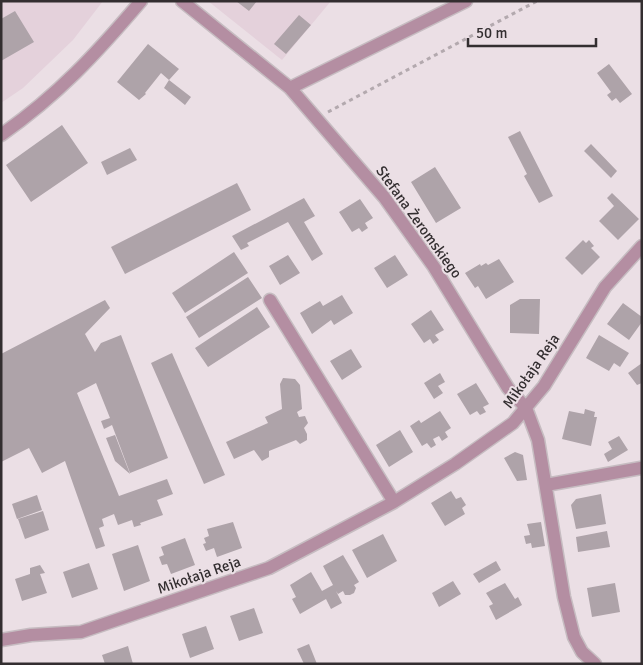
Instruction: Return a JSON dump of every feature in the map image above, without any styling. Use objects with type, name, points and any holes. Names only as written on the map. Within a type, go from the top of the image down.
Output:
[{"type":"street","points":[[1,135],[75,77],[141,1]]},
{"type":"street","name":"Stefana Żeromskiego","points":[[182,1],[290,88],[384,197],[434,267],[508,388],[526,408],[538,440],[564,597],[574,637],[582,652],[595,664]]},
{"type":"street","points":[[290,88],[466,1]]},
{"type":"street","name":"Mikołaja Reja","points":[[1,640],[31,634],[81,632],[270,568],[394,502],[514,424],[544,386],[606,287],[642,246]]},
{"type":"street","points":[[270,300],[394,502]]},
{"type":"street","points":[[546,484],[641,468]]},
{"type":"path","points":[[316,118],[538,1]]},
{"type":"shaded area","points":[[1,1],[103,1],[73,40],[23,88],[1,103]]},
{"type":"shaded area","points":[[208,1],[331,1],[282,60]]},
{"type":"building","points":[[236,1],[257,1],[249,11]]},
{"type":"building","points":[[15,11],[34,42],[1,61],[1,19]]},
{"type":"building","points":[[299,15],[311,25],[286,54],[274,44]]},
{"type":"building","points":[[148,44],[179,69],[169,80],[161,73],[146,94],[139,100],[117,82]]},
{"type":"building","points":[[609,64],[632,94],[620,103],[616,98],[612,101],[607,95],[611,92],[597,73]]},
{"type":"building","points":[[169,80],[191,97],[185,105],[164,88]]},
{"type":"building","points":[[62,125],[88,163],[31,202],[6,165]]},
{"type":"building","points":[[520,131],[553,196],[539,203],[524,176],[527,174],[508,137]]},
{"type":"building","points":[[591,144],[617,171],[611,178],[584,151]]},
{"type":"building","points":[[130,148],[137,160],[107,175],[101,162]]},
{"type":"building","points":[[435,167],[461,208],[436,223],[411,182]]},
{"type":"building","points":[[237,183],[251,210],[125,274],[111,247]]},
{"type":"building","points":[[612,193],[639,219],[618,240],[599,221],[614,206],[607,198]]},
{"type":"building","points":[[304,198],[315,216],[304,222],[323,254],[312,261],[288,222],[247,243],[249,246],[241,250],[232,236]]},
{"type":"building","points":[[360,199],[373,218],[365,223],[368,228],[362,232],[359,228],[352,232],[339,212]]},
{"type":"building","points":[[583,240],[586,243],[589,240],[594,246],[591,248],[600,257],[582,275],[565,258]]},
{"type":"building","points":[[234,252],[248,273],[185,313],[172,293]]},
{"type":"building","points":[[288,255],[300,273],[280,285],[269,266]]},
{"type":"building","points":[[395,255],[408,275],[387,288],[374,268]]},
{"type":"building","points":[[499,259],[514,282],[486,299],[478,286],[475,288],[465,273],[480,264],[481,266],[486,263],[488,265]]},
{"type":"building","points":[[248,277],[262,298],[199,338],[186,317]]},
{"type":"building","points":[[342,295],[353,313],[334,325],[331,320],[312,334],[300,313],[320,301],[323,306]]},
{"type":"building","points":[[520,299],[540,299],[539,334],[510,333],[510,305]]},
{"type":"building","points":[[105,300],[110,308],[85,334],[95,352],[101,343],[121,335],[168,458],[130,473],[112,425],[104,429],[101,421],[110,418],[96,383],[77,393],[119,496],[167,479],[173,494],[157,500],[163,515],[140,523],[141,525],[134,527],[132,520],[118,525],[114,514],[102,519],[104,526],[99,528],[105,546],[96,549],[65,461],[42,473],[29,448],[1,462],[1,354]]},
{"type":"building","points":[[623,303],[642,317],[642,322],[629,340],[607,324]]},
{"type":"building","points":[[257,307],[270,327],[208,367],[195,348]]},
{"type":"building","points":[[431,310],[444,330],[435,335],[439,340],[433,344],[430,339],[424,343],[411,324]]},
{"type":"building","points":[[599,335],[629,353],[620,367],[614,363],[609,371],[586,358]]},
{"type":"building","points":[[351,349],[362,367],[342,380],[330,361]]},
{"type":"building","points":[[172,353],[225,475],[204,484],[151,363]]},
{"type":"building","points":[[642,363],[642,383],[637,385],[628,373]]},
{"type":"building","points":[[440,373],[445,382],[438,386],[443,393],[434,399],[424,383]]},
{"type":"building","points":[[283,378],[295,379],[300,385],[302,409],[297,412],[299,417],[305,416],[308,423],[304,428],[307,440],[300,444],[296,440],[269,451],[269,457],[262,461],[254,450],[234,459],[226,442],[268,423],[265,417],[282,409],[280,384]]},
{"type":"building","points":[[476,383],[489,404],[483,407],[486,412],[480,415],[477,411],[470,415],[457,394]]},
{"type":"building","points":[[585,409],[595,412],[594,417],[597,417],[591,446],[562,439],[569,411],[584,414]]},
{"type":"building","points":[[440,411],[451,428],[445,432],[448,437],[442,441],[439,436],[433,439],[436,445],[431,448],[427,443],[422,446],[410,426],[419,420],[421,423]]},
{"type":"building","points":[[400,430],[413,452],[389,467],[376,445]]},
{"type":"building","points":[[115,435],[130,474],[115,461],[106,438]]},
{"type":"building","points":[[619,436],[628,450],[608,462],[604,454],[612,449],[608,442]]},
{"type":"building","points":[[515,452],[523,455],[527,480],[517,481],[504,458]]},
{"type":"building","points":[[451,491],[456,499],[461,497],[466,505],[462,508],[465,514],[445,526],[431,503]]},
{"type":"building","points":[[601,494],[606,524],[576,529],[571,505],[576,499]]},
{"type":"building","points":[[37,495],[42,510],[17,519],[12,504]]},
{"type":"building","points":[[43,511],[49,530],[25,539],[18,519]]},
{"type":"building","points":[[233,522],[242,548],[217,557],[214,548],[206,551],[203,544],[206,543],[204,538],[209,536],[207,529]]},
{"type":"building","points":[[541,522],[545,546],[532,548],[531,543],[526,544],[524,536],[530,535],[527,524]]},
{"type":"building","points":[[607,531],[610,547],[578,552],[576,537]]},
{"type":"building","points":[[383,534],[397,561],[367,578],[352,550]]},
{"type":"building","points":[[185,538],[195,565],[171,574],[167,564],[162,565],[159,557],[164,555],[161,547]]},
{"type":"building","points":[[138,545],[150,581],[124,591],[112,554]]},
{"type":"building","points":[[343,555],[359,582],[354,585],[356,588],[354,593],[345,595],[343,591],[338,594],[336,591],[342,603],[331,609],[326,599],[300,614],[292,599],[296,597],[290,585],[311,572],[322,591],[333,585],[323,566]]},
{"type":"building","points":[[496,561],[501,570],[479,583],[473,574]]},
{"type":"building","points":[[89,563],[98,589],[72,598],[63,572]]},
{"type":"building","points":[[40,565],[45,573],[40,574],[47,593],[22,601],[15,579],[30,574],[30,568]]},
{"type":"building","points":[[453,581],[461,594],[439,607],[432,593]]},
{"type":"building","points":[[505,583],[515,599],[518,597],[522,605],[496,620],[489,606],[493,604],[486,593]]},
{"type":"building","points":[[615,583],[620,612],[592,617],[587,588]]},
{"type":"building","points":[[254,608],[263,633],[239,641],[230,616]]},
{"type":"building","points":[[206,626],[214,649],[190,658],[182,634]]},
{"type":"building","points":[[309,644],[317,664],[304,664],[297,649]]},
{"type":"building","points":[[128,646],[133,664],[105,664],[102,655]]}]
